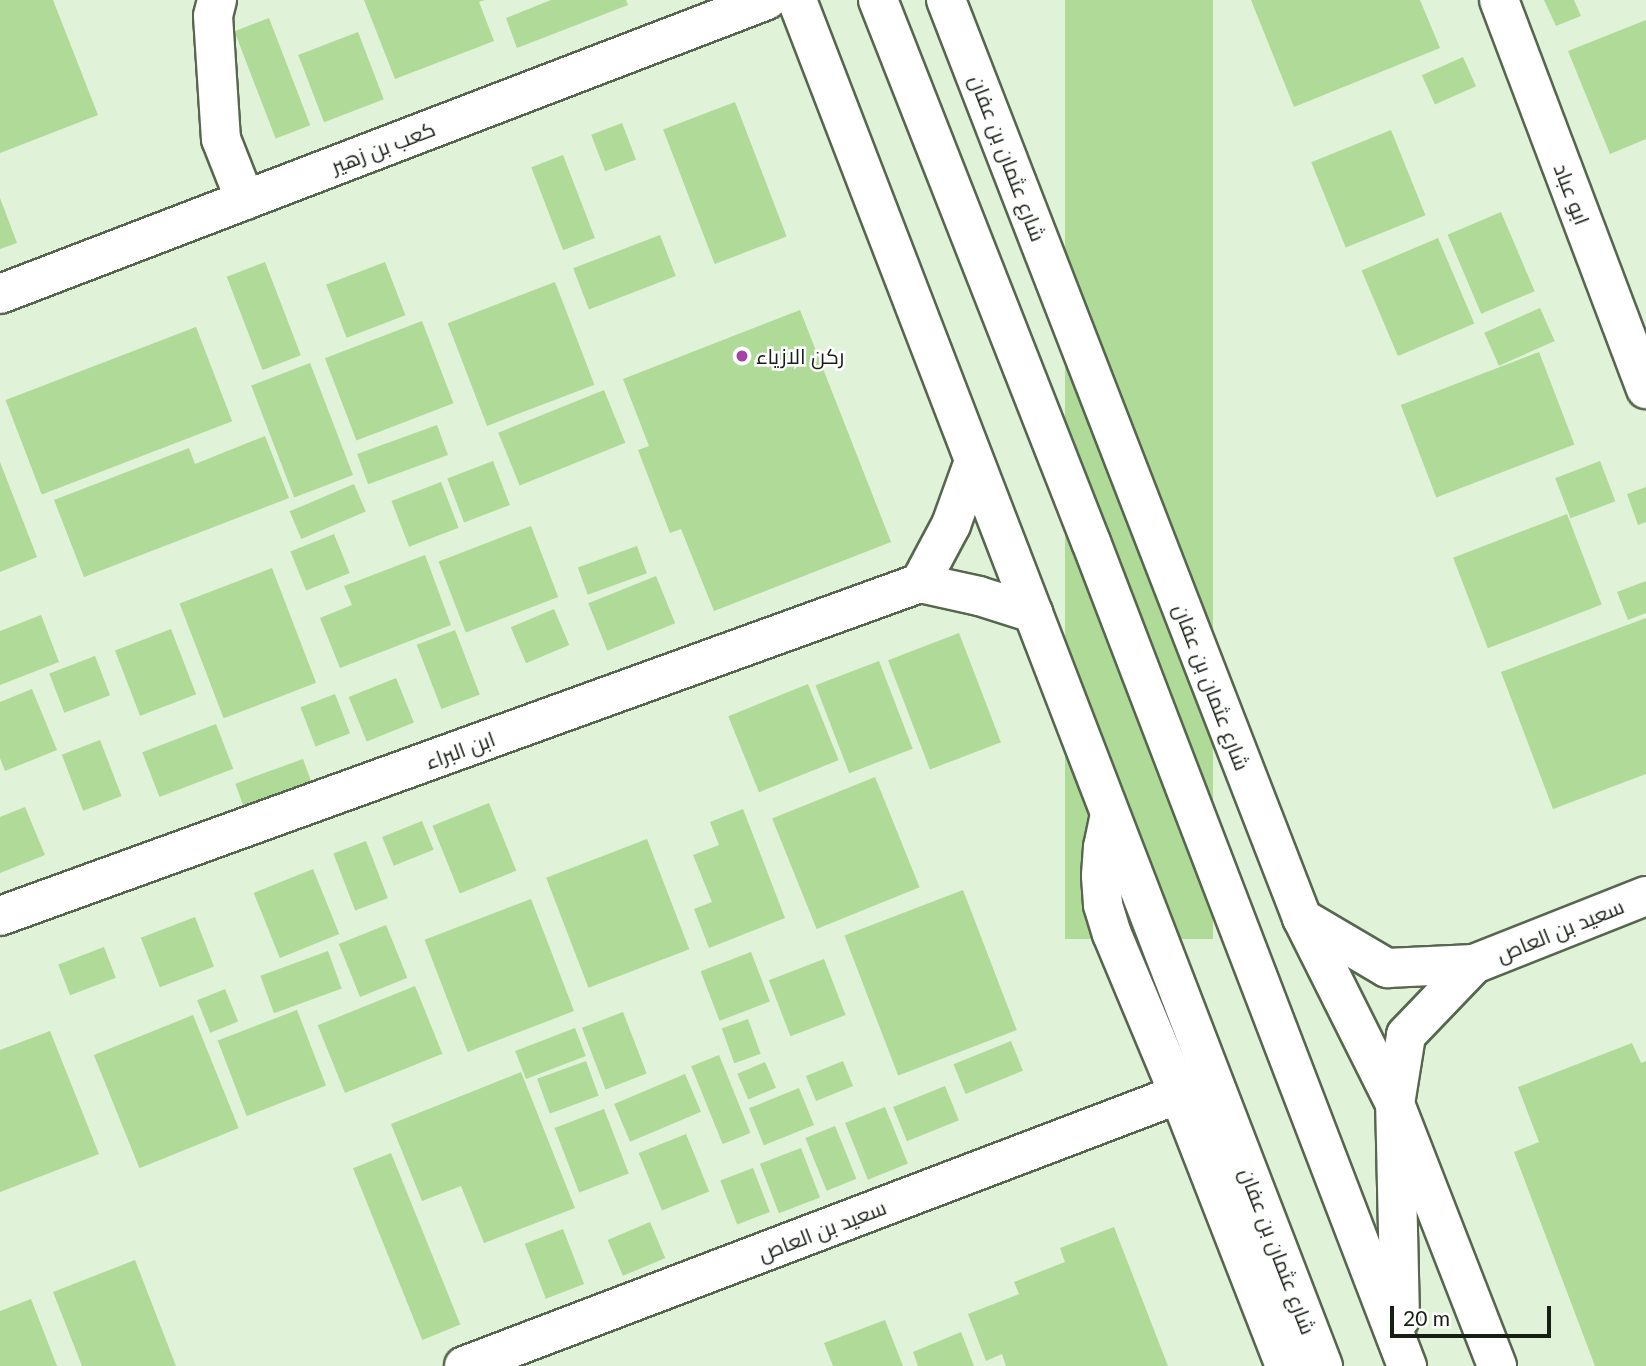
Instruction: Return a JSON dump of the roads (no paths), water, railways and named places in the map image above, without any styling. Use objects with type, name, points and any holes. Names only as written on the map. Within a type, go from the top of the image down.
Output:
[{"type":"street","points":[[216,0],[213,16],[221,139],[245,200]]},
{"type":"street","name":"كعب بن زهير","points":[[0,294],[767,0]]},
{"type":"street","name":"شارع عثمان بن عفان","points":[[797,0],[1323,1366]]},
{"type":"street","points":[[878,0],[1091,542],[1404,1357]]},
{"type":"street","name":"ابو عباد","points":[[1499,0],[1646,389]]},
{"type":"street","name":"شارع عثمان بن عفان","points":[[958,9],[1302,918],[1395,1104],[1497,1366]]},
{"type":"street","points":[[974,461],[951,526],[920,583],[979,596],[1033,614]]},
{"type":"street","name":"ابن البراء","points":[[0,916],[920,583]]},
{"type":"street","points":[[1110,817],[1103,846],[1103,905],[1111,934],[1180,1094],[1285,1366]]},
{"type":"street","name":"سعيد بن العاص","points":[[1302,918],[1387,968],[1474,964],[1646,896]]},
{"type":"street","name":"سعيد بن العاص","points":[[1404,1357],[1395,1104],[1406,1035],[1474,964]]},
{"type":"street","name":"سعيد بن العاص","points":[[464,1366],[1180,1094]]},
{"type":"place","name":"ركن الازياء","points":[[742,356]]}]
